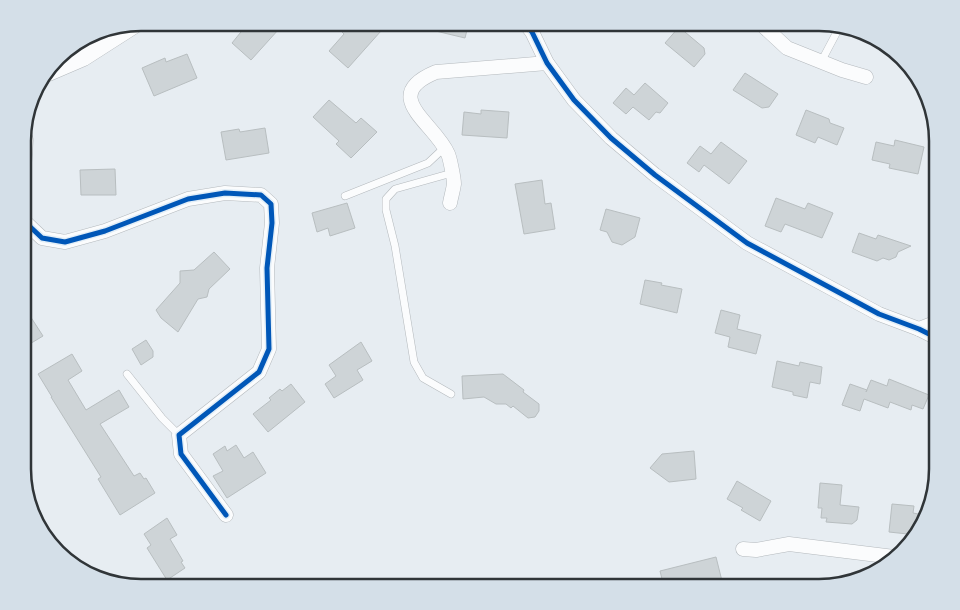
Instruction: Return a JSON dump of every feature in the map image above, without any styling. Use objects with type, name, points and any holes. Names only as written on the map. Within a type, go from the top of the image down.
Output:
[{"type":"street","points":[[531,31],[547,63],[574,100],[611,138],[655,176],[747,243],[879,314],[929,334]]},
{"type":"street","points":[[770,31],[788,48],[842,70],[866,77]]},
{"type":"street","points":[[62,65],[83,56],[119,33]]},
{"type":"street","points":[[450,203],[454,184],[448,154],[432,130],[414,110],[410,97],[414,85],[424,77],[436,72],[547,63]]},
{"type":"street","points":[[31,227],[42,238],[65,242],[105,230],[188,198],[225,193],[261,195],[271,204],[272,223],[267,268],[269,349],[259,372],[179,434],[181,454],[226,515]]},
{"type":"street","points":[[920,329],[929,325]]},
{"type":"street","points":[[743,549],[756,550],[789,544],[886,556]]},
{"type":"lane","points":[[821,62],[837,33]]},
{"type":"lane","points":[[344,196],[428,164],[444,148]]},
{"type":"lane","points":[[451,394],[423,378],[414,362],[395,246],[386,210],[386,199],[395,189],[452,173]]},
{"type":"lane","points":[[127,374],[162,418],[179,434]]},
{"type":"building","points":[[242,31],[277,31],[251,60],[232,43]]},
{"type":"building","points":[[341,31],[381,31],[348,68],[329,51],[344,34]]},
{"type":"building","points":[[436,31],[467,31],[465,38]]},
{"type":"building","points":[[676,31],[684,31],[704,48],[705,54],[694,67],[665,43]]},
{"type":"building","points":[[187,54],[197,78],[154,96],[142,68],[165,58],[166,62]]},
{"type":"building","points":[[745,73],[778,94],[769,107],[762,108],[733,90]]},
{"type":"building","points":[[645,83],[668,103],[660,113],[656,112],[649,120],[633,107],[626,114],[613,103],[626,88],[634,95]]},
{"type":"building","points":[[329,100],[356,123],[361,118],[377,132],[351,158],[336,144],[339,141],[313,117]]},
{"type":"building","points":[[481,110],[509,112],[507,138],[462,135],[464,112],[481,114]]},
{"type":"building","points":[[806,110],[829,119],[830,123],[844,128],[837,145],[818,137],[815,143],[796,135]]},
{"type":"building","points":[[265,128],[269,153],[226,160],[221,132],[239,129],[240,132]]},
{"type":"building","points":[[895,140],[924,147],[918,174],[889,168],[890,164],[872,160],[876,142],[894,146]]},
{"type":"building","points":[[721,142],[747,161],[729,184],[704,165],[699,172],[687,163],[700,146],[711,154]]},
{"type":"building","points":[[115,169],[116,195],[81,195],[80,170]]},
{"type":"building","points":[[542,180],[545,204],[551,203],[555,229],[524,234],[515,184]]},
{"type":"building","points":[[776,198],[805,209],[808,203],[833,213],[822,238],[785,224],[781,232],[765,226]]},
{"type":"building","points":[[347,203],[355,228],[330,236],[328,228],[317,232],[312,213]]},
{"type":"building","points":[[606,209],[640,218],[635,237],[622,245],[612,242],[607,232],[600,230]]},
{"type":"building","points":[[859,233],[876,239],[878,235],[911,246],[898,252],[896,257],[889,260],[883,258],[877,261],[852,252]]},
{"type":"building","points":[[214,252],[230,269],[209,289],[207,297],[198,299],[178,332],[161,318],[156,310],[180,283],[180,271],[194,270]]},
{"type":"building","points":[[645,280],[682,289],[677,313],[640,304]]},
{"type":"building","points":[[721,310],[740,315],[737,329],[761,335],[756,354],[728,347],[730,337],[715,333]]},
{"type":"building","points":[[31,317],[43,336],[31,343]]},
{"type":"building","points":[[146,340],[153,351],[153,357],[141,365],[132,349]]},
{"type":"building","points":[[361,342],[372,361],[357,370],[363,380],[334,398],[325,384],[336,376],[329,365]]},
{"type":"building","points":[[72,354],[82,371],[68,380],[86,410],[119,390],[129,407],[100,424],[134,476],[140,473],[144,479],[146,478],[155,493],[120,515],[98,479],[101,477],[38,374]]},
{"type":"building","points":[[777,361],[799,366],[800,362],[822,367],[820,384],[810,382],[807,398],[793,395],[793,392],[772,387]]},
{"type":"building","points":[[503,374],[539,404],[539,411],[535,417],[528,418],[513,406],[511,408],[506,404],[496,404],[484,397],[463,399],[462,376]]},
{"type":"building","points":[[889,379],[929,395],[923,409],[912,405],[911,410],[890,402],[888,408],[864,399],[860,411],[842,405],[850,384],[867,390],[871,380],[887,386]]},
{"type":"building","points":[[291,384],[305,402],[268,432],[253,414],[271,400],[269,398],[280,389],[282,391]]},
{"type":"building","points":[[236,445],[244,458],[253,452],[266,473],[227,498],[213,476],[223,471],[213,454],[225,446],[227,451]]},
{"type":"building","points":[[694,451],[696,479],[669,482],[650,468],[662,454]]},
{"type":"building","points":[[737,481],[771,501],[760,521],[727,499]]},
{"type":"building","points":[[820,483],[842,485],[840,505],[859,507],[857,520],[852,524],[826,522],[827,518],[821,518],[822,508],[818,508]]},
{"type":"building","points":[[892,504],[914,506],[913,513],[919,514],[907,534],[889,532]]},
{"type":"building","points":[[167,518],[177,535],[170,539],[185,568],[166,579],[147,548],[151,545],[144,534]]},
{"type":"building","points":[[716,557],[722,579],[662,579],[660,571]]},
{"type":"cycle path","points":[[531,31],[547,63],[574,100],[611,138],[655,175],[747,243],[879,314],[929,334]]},
{"type":"cycle path","points":[[31,228],[42,238],[65,242],[105,231],[188,199],[225,193],[261,195],[271,204],[272,223],[267,268],[269,349],[259,372],[179,435],[181,454],[226,515]]}]
